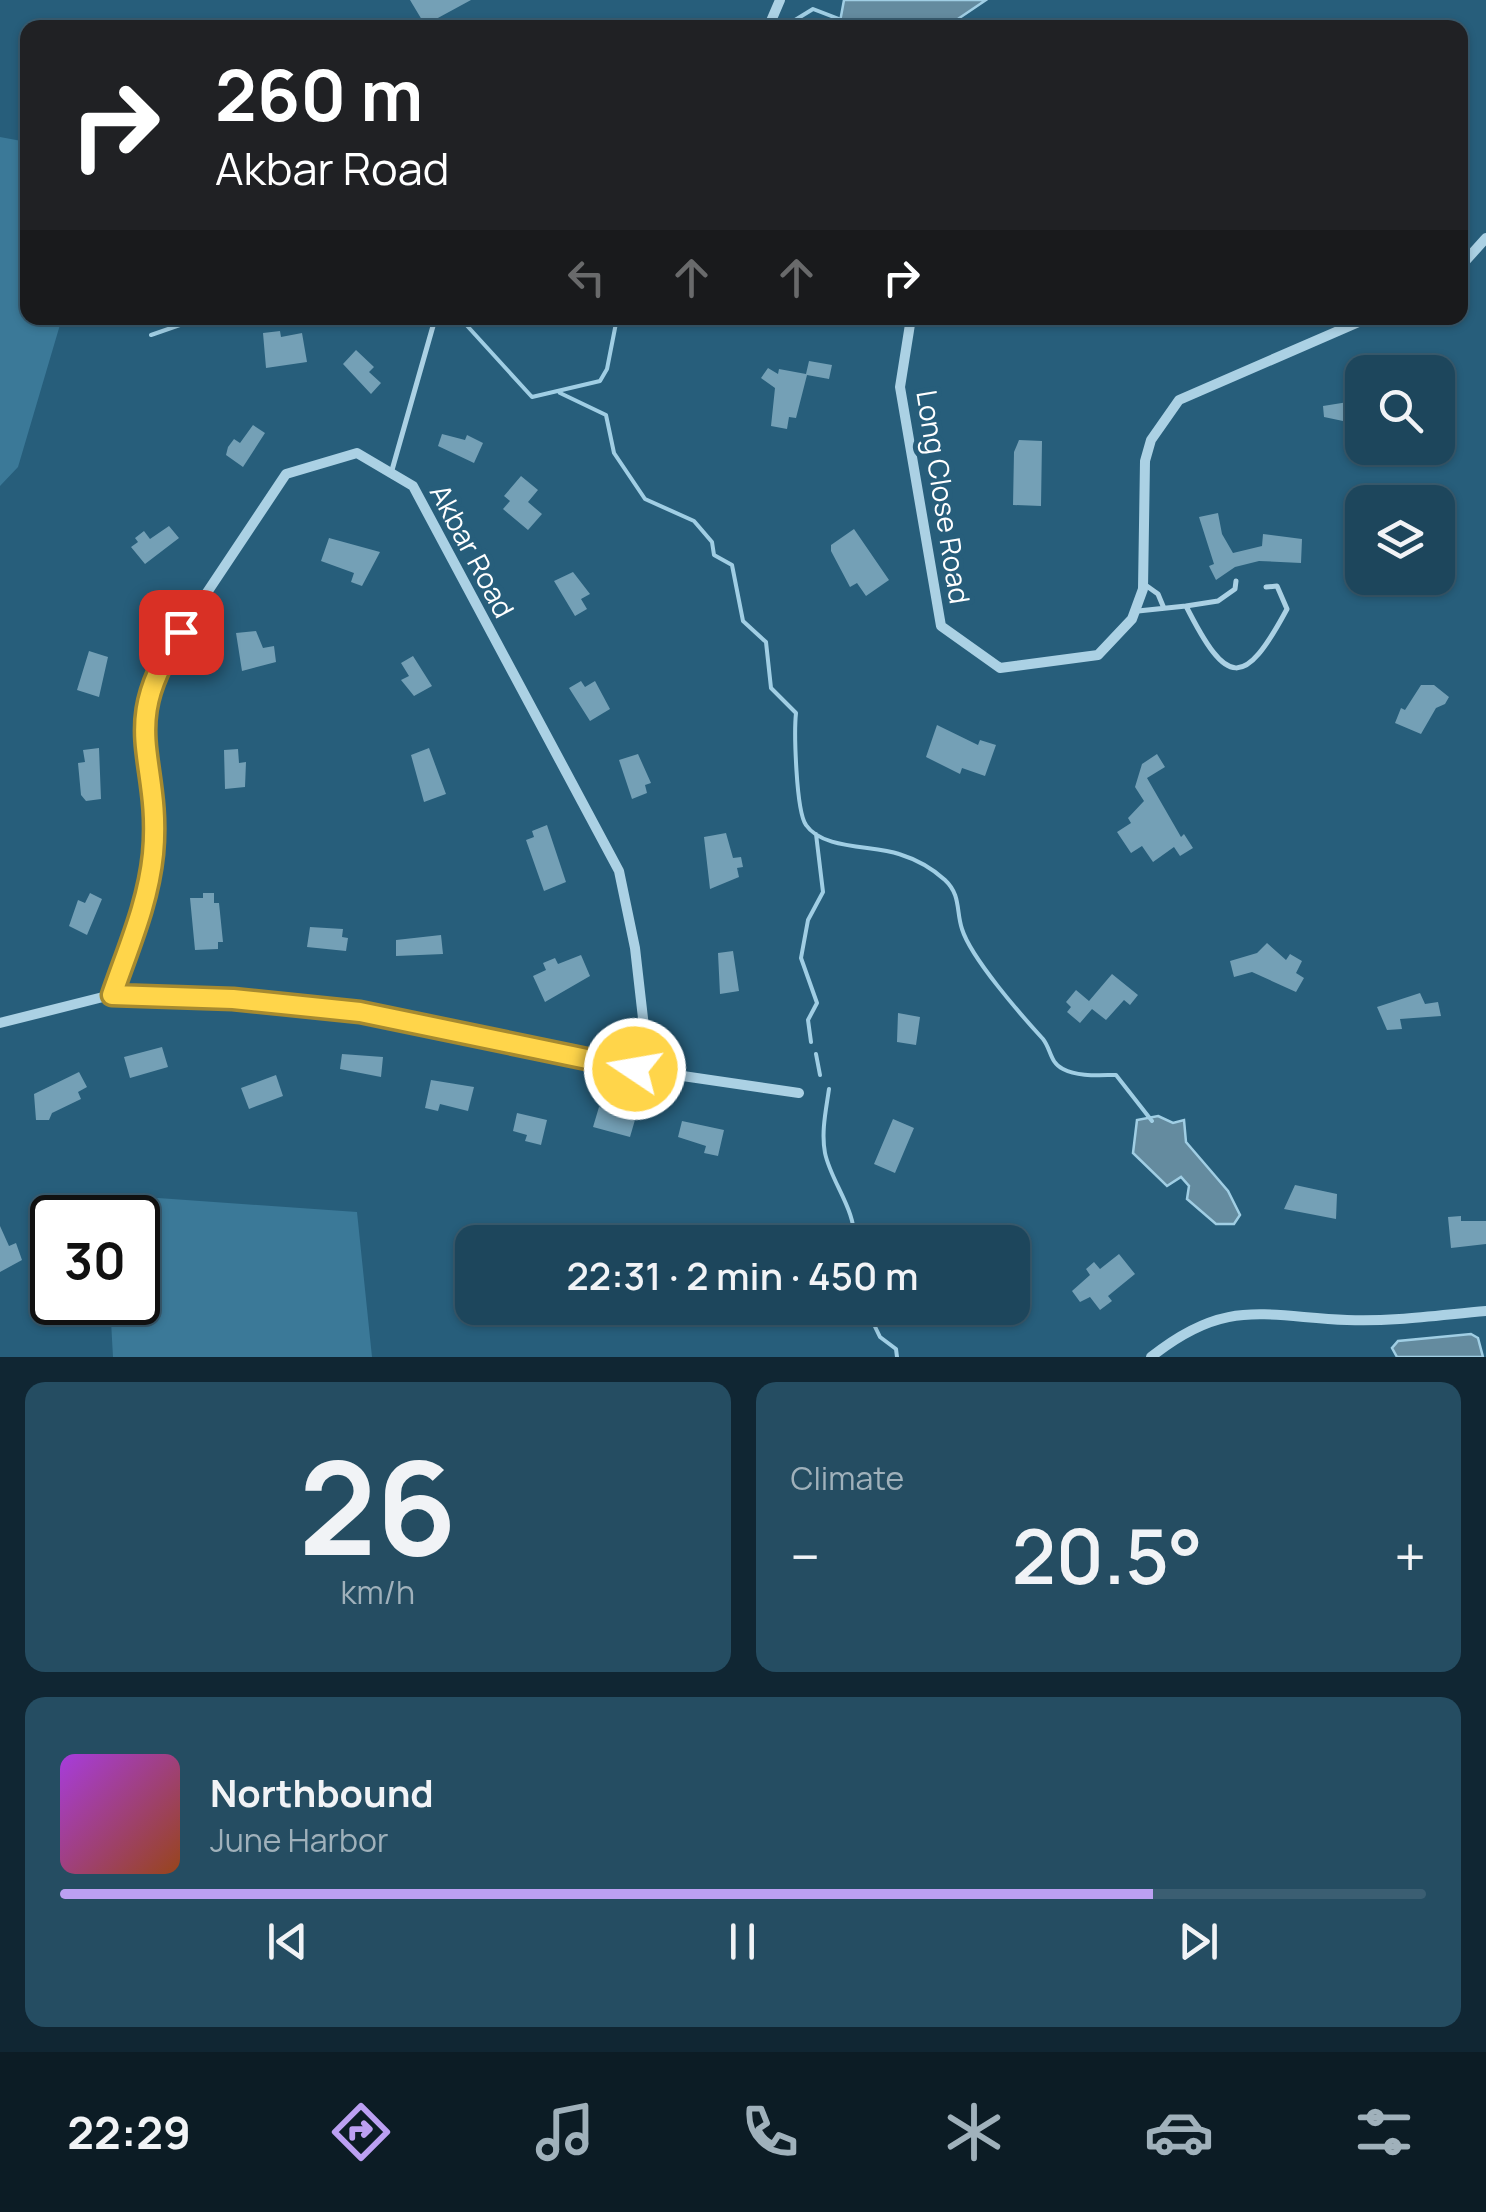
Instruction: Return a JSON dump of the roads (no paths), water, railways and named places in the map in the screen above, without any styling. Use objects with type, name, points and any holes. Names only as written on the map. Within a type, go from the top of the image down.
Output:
[{"type":"street","points":[[1468,258],[1486,238]]},
{"type":"street","name":"Long Close Road","points":[[910,325],[900,387],[941,626],[1000,668],[1098,655],[1135,612],[1144,584],[1145,461],[1151,440],[1173,406],[1352,325]]},
{"type":"street","name":"Akbar Road","points":[[112,995],[146,902],[155,820],[143,750],[144,716],[160,663],[286,474],[358,453],[413,486],[619,870],[635,948],[644,1026],[635,1069]]},
{"type":"street","points":[[0,1023],[112,995],[233,999],[360,1012],[635,1069],[799,1094]]},
{"type":"street","points":[[1151,1357],[1182,1333],[1226,1316],[1269,1311],[1386,1319],[1486,1311]]},
{"type":"lane","points":[[392,473],[432,325]]},
{"type":"lane","points":[[1135,612],[1218,601],[1235,589],[1236,581]]},
{"type":"lane","points":[[1144,584],[1158,594],[1163,606]]},
{"type":"lane","points":[[1186,606],[1215,658],[1234,670],[1244,669],[1257,659],[1288,609],[1276,586],[1266,587]]},
{"type":"waterway","points":[[795,20],[813,9],[839,19]]},
{"type":"waterway","points":[[151,335],[180,325]]},
{"type":"waterway","points":[[466,325],[532,397],[600,381],[607,369],[616,325]]},
{"type":"waterway","points":[[560,393],[606,415],[614,453],[645,499],[694,521],[712,542],[714,555],[732,565],[743,621],[766,642],[771,688],[796,713],[798,788],[806,825],[836,843],[905,856],[945,880],[954,891],[962,929],[975,955],[1043,1039],[1056,1063],[1075,1073],[1116,1075],[1152,1121]]},
{"type":"waterway","points":[[811,1042],[808,1020],[817,1003],[801,958],[808,920],[823,892],[816,834]]},
{"type":"waterway","points":[[816,1054],[820,1075]]},
{"type":"waterway","points":[[829,1089],[825,1153],[853,1225]]},
{"type":"waterway","points":[[874,1325],[880,1337],[896,1349],[897,1357]]}]
